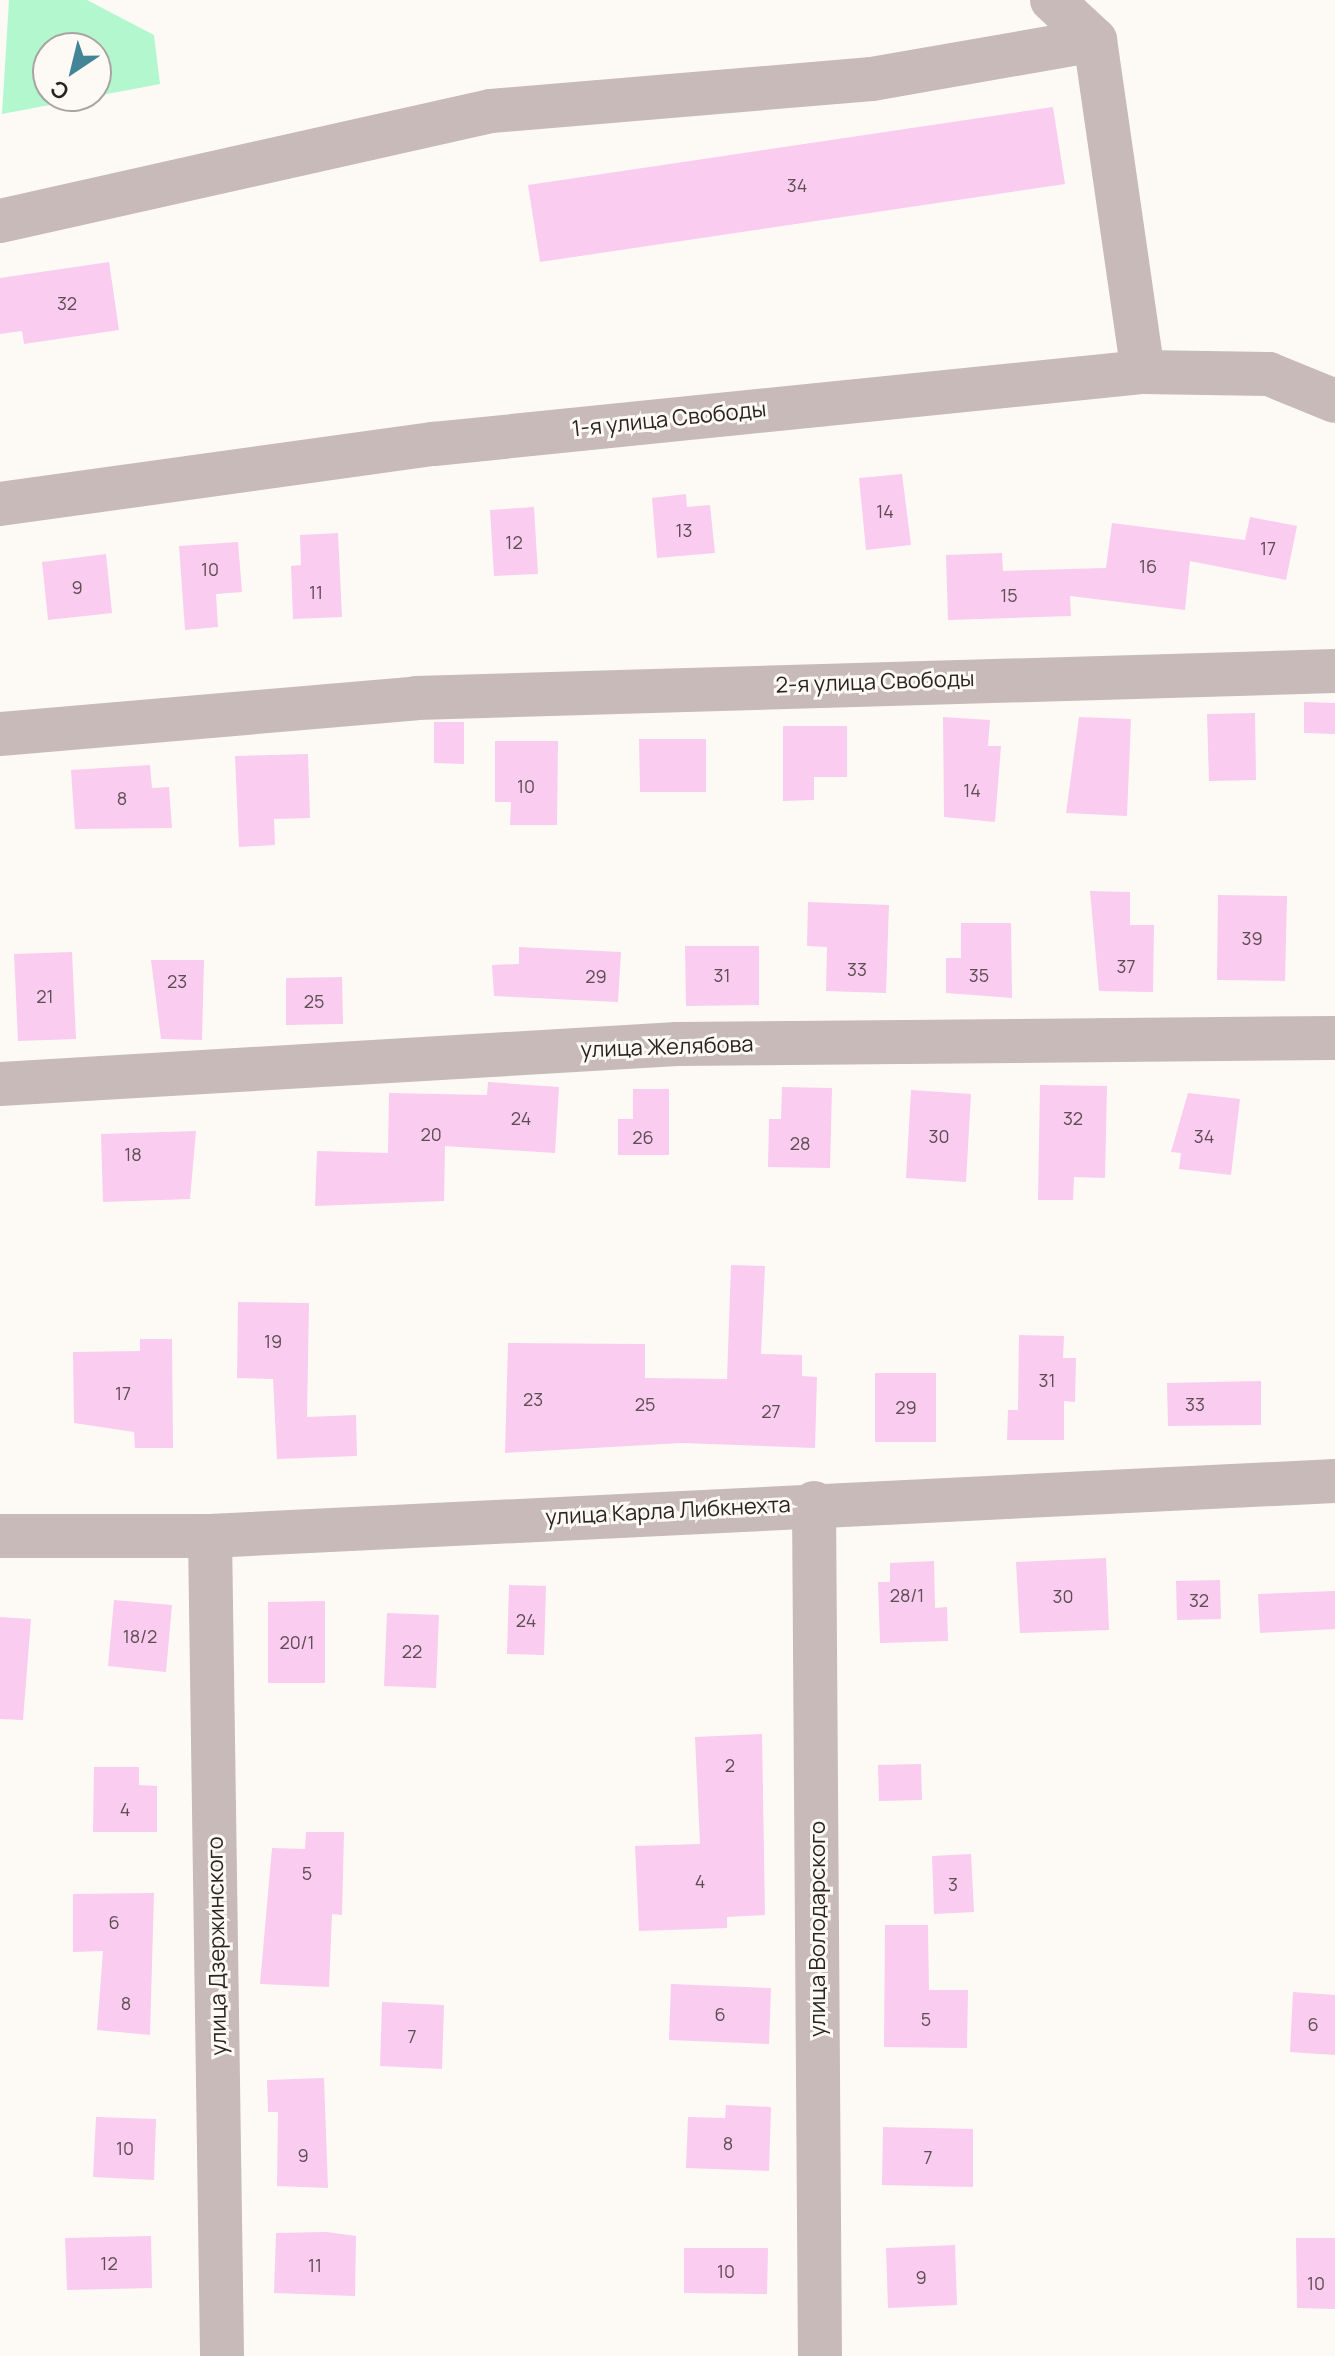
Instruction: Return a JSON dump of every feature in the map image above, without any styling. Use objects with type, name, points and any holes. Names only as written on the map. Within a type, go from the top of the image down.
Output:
[{"type":"street","points":[[1052,0],[1095,40],[1143,372]]},
{"type":"street","points":[[0,221],[491,111],[872,79],[1095,40]]},
{"type":"street","name":"1-я улица Свободы","points":[[0,504],[434,444],[1143,372],[1269,374],[1335,401]]},
{"type":"street","name":"2-я улица Свободы","points":[[0,734],[416,698],[1335,671]]},
{"type":"street","name":"улица Желябова","points":[[0,1084],[677,1044],[1335,1038]]},
{"type":"street","name":"улица Карла Либкнехта","points":[[0,1536],[210,1536],[814,1503],[1335,1481]]},
{"type":"street","name":"улица Володарского","points":[[814,1503],[820,2356]]},
{"type":"street","name":"улица Дзержинского","points":[[210,1536],[222,2356]]},
{"type":"green space","points":[[9,0],[87,0],[154,35],[160,84],[112,93],[112,32],[32,32],[32,108],[2,114]]},
{"type":"building","points":[[1053,107],[1065,184],[540,262],[528,185]]},
{"type":"building","points":[[109,262],[119,330],[24,344],[22,331],[0,334],[0,278]]},
{"type":"building","points":[[902,474],[911,545],[866,550],[859,478]]},
{"type":"building","points":[[686,494],[687,507],[710,505],[715,553],[657,558],[652,498]]},
{"type":"building","points":[[534,507],[538,574],[494,576],[490,510]]},
{"type":"building","points":[[1250,517],[1297,526],[1286,580],[1190,561],[1185,610],[1070,596],[1071,616],[948,620],[946,555],[1002,553],[1003,571],[1106,568],[1112,523],[1245,540]]},
{"type":"building","points":[[338,533],[342,617],[293,619],[291,566],[301,565],[300,535]]},
{"type":"building","points":[[238,542],[242,592],[216,594],[218,627],[185,630],[179,546]]},
{"type":"building","points":[[106,554],[112,613],[48,620],[42,562]]},
{"type":"building","points":[[1304,702],[1335,703],[1335,734],[1304,733]]},
{"type":"building","points":[[1255,713],[1256,780],[1209,781],[1207,714]]},
{"type":"building","points":[[943,717],[990,720],[988,746],[1001,746],[995,822],[944,817]]},
{"type":"building","points":[[1079,717],[1131,719],[1127,816],[1066,813]]},
{"type":"building","points":[[434,722],[464,722],[464,764],[434,763]]},
{"type":"building","points":[[783,726],[847,726],[847,777],[814,777],[814,800],[783,801]]},
{"type":"building","points":[[639,739],[706,739],[706,792],[640,792]]},
{"type":"building","points":[[495,741],[558,741],[557,825],[510,825],[511,802],[495,802]]},
{"type":"building","points":[[308,754],[310,818],[274,819],[275,845],[239,847],[235,756]]},
{"type":"building","points":[[150,765],[152,788],[169,787],[172,828],[75,829],[71,770]]},
{"type":"building","points":[[1090,891],[1130,892],[1130,925],[1154,925],[1153,992],[1099,991]]},
{"type":"building","points":[[1218,895],[1287,896],[1285,981],[1217,980]]},
{"type":"building","points":[[808,902],[889,905],[886,993],[826,991],[827,947],[807,946]]},
{"type":"building","points":[[961,923],[1011,923],[1012,998],[946,993],[946,958],[961,958]]},
{"type":"building","points":[[685,946],[759,946],[759,1005],[686,1006]]},
{"type":"building","points":[[519,947],[621,952],[618,1002],[494,996],[492,965],[519,964]]},
{"type":"building","points":[[72,952],[76,1039],[18,1041],[14,954]]},
{"type":"building","points":[[151,960],[204,960],[202,1040],[161,1039]]},
{"type":"building","points":[[342,977],[343,1024],[286,1025],[286,978]]},
{"type":"building","points":[[488,1082],[559,1087],[555,1153],[445,1146],[444,1201],[315,1206],[317,1151],[388,1153],[389,1093],[487,1095]]},
{"type":"building","points":[[1040,1085],[1107,1086],[1105,1178],[1074,1177],[1073,1200],[1038,1200]]},
{"type":"building","points":[[782,1087],[832,1088],[830,1168],[768,1167],[769,1119],[781,1119]]},
{"type":"building","points":[[633,1089],[669,1089],[669,1155],[618,1155],[618,1119],[633,1119]]},
{"type":"building","points":[[911,1090],[971,1094],[966,1182],[906,1178]]},
{"type":"building","points":[[1188,1093],[1240,1099],[1231,1175],[1179,1169],[1181,1153],[1171,1152]]},
{"type":"building","points":[[196,1131],[190,1199],[103,1202],[101,1134]]},
{"type":"building","points":[[731,1265],[765,1266],[761,1354],[802,1355],[802,1376],[817,1377],[815,1448],[682,1443],[505,1453],[508,1343],[645,1344],[645,1378],[727,1379]]},
{"type":"building","points":[[238,1302],[309,1303],[307,1417],[356,1415],[357,1456],[277,1459],[273,1379],[237,1378]]},
{"type":"building","points":[[1019,1335],[1064,1336],[1063,1358],[1076,1358],[1075,1402],[1064,1401],[1064,1440],[1007,1440],[1008,1410],[1018,1410]]},
{"type":"building","points":[[140,1339],[172,1339],[173,1448],[135,1448],[134,1432],[74,1423],[73,1352],[140,1351]]},
{"type":"building","points":[[875,1373],[936,1373],[936,1442],[875,1442]]},
{"type":"building","points":[[1261,1381],[1261,1425],[1168,1426],[1167,1383]]},
{"type":"building","points":[[1106,1558],[1109,1630],[1020,1633],[1016,1562]]},
{"type":"building","points":[[934,1561],[935,1608],[947,1607],[948,1641],[880,1643],[878,1582],[890,1582],[890,1563]]},
{"type":"building","points":[[1220,1580],[1221,1619],[1177,1620],[1176,1581]]},
{"type":"building","points":[[509,1585],[546,1586],[544,1655],[507,1654]]},
{"type":"building","points":[[1335,1591],[1335,1629],[1260,1633],[1258,1594]]},
{"type":"building","points":[[114,1600],[172,1605],[166,1672],[108,1666]]},
{"type":"building","points":[[325,1601],[325,1683],[268,1683],[268,1602]]},
{"type":"building","points":[[387,1613],[439,1615],[436,1688],[384,1686]]},
{"type":"building","points":[[0,1617],[31,1619],[23,1720],[0,1719]]},
{"type":"building","points":[[762,1734],[765,1915],[727,1917],[727,1928],[639,1931],[635,1846],[700,1844],[695,1737]]},
{"type":"building","points":[[921,1764],[922,1800],[879,1801],[878,1765]]},
{"type":"building","points":[[94,1767],[139,1767],[139,1785],[157,1786],[157,1832],[93,1832]]},
{"type":"building","points":[[306,1832],[344,1832],[342,1915],[332,1914],[329,1987],[260,1984],[272,1848],[305,1849]]},
{"type":"building","points":[[971,1854],[974,1912],[934,1914],[932,1856]]},
{"type":"building","points":[[154,1893],[150,2035],[97,2030],[103,1951],[73,1952],[73,1894]]},
{"type":"building","points":[[885,1925],[928,1925],[929,1990],[968,1990],[967,2048],[884,2047]]},
{"type":"building","points":[[671,1984],[771,1988],[769,2044],[669,2040]]},
{"type":"building","points":[[1293,1992],[1335,1995],[1335,2055],[1290,2052]]},
{"type":"building","points":[[382,2002],[444,2005],[442,2069],[380,2066]]},
{"type":"building","points":[[324,2078],[328,2188],[277,2186],[278,2112],[268,2112],[267,2080]]},
{"type":"building","points":[[726,2105],[771,2107],[769,2171],[686,2168],[688,2117],[725,2118]]},
{"type":"building","points":[[96,2117],[156,2119],[154,2180],[93,2177]]},
{"type":"building","points":[[883,2127],[973,2129],[973,2187],[882,2185]]},
{"type":"building","points":[[327,2232],[356,2236],[355,2296],[274,2293],[276,2233]]},
{"type":"building","points":[[151,2236],[152,2288],[67,2290],[65,2238]]},
{"type":"building","points":[[1296,2238],[1335,2238],[1335,2309],[1297,2308]]},
{"type":"building","points":[[955,2245],[957,2305],[888,2308],[886,2248]]},
{"type":"building","points":[[684,2248],[768,2248],[767,2294],[684,2293]]}]
